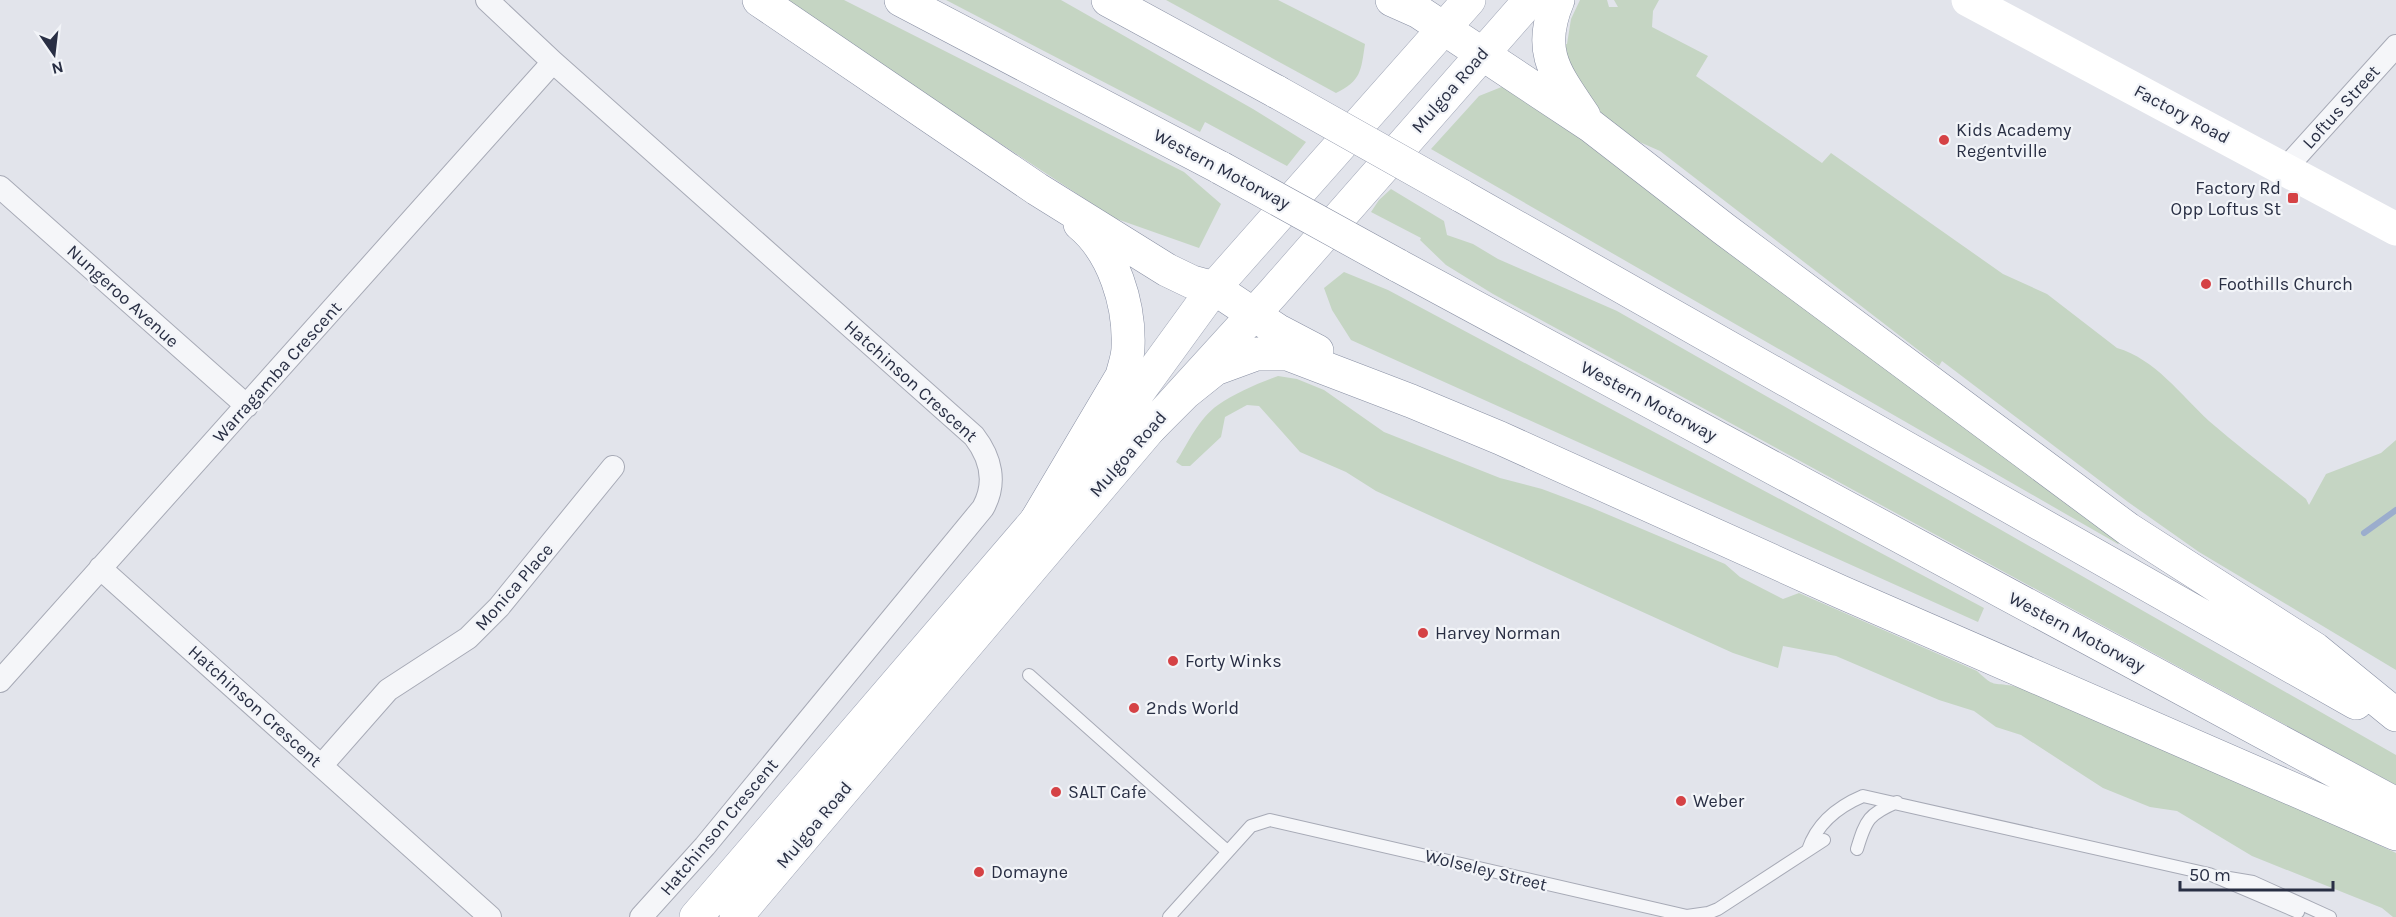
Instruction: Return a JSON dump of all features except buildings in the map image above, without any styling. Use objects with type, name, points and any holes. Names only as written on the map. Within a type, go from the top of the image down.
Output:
[{"type":"main road","points":[[759,0],[1037,189],[1167,270],[1192,282],[1214,288],[1277,330],[1411,400]]},
{"type":"main road","name":"Western Motorway","points":[[901,0],[1221,168],[2396,804]]},
{"type":"main road","points":[[1108,0],[1460,195],[2396,726]]},
{"type":"main road","points":[[1392,0],[1419,12],[1591,126],[1724,229],[2128,529],[2315,650],[2396,715]]},
{"type":"main road","name":"Mulgoa Road","points":[[696,917],[1036,521],[1118,420],[1214,288],[1469,0]]},
{"type":"main road","name":"Mulgoa Road","points":[[736,917],[1150,428],[1530,0]]},
{"type":"main road","points":[[1558,0],[1552,14],[1548,38],[1552,62],[1555,73],[1591,126]]},
{"type":"main road","name":"Factory Road","points":[[1974,1],[2396,229]]},
{"type":"main road","points":[[1036,521],[1122,376],[1128,349],[1120,288],[1110,264],[1088,231],[1037,189]]},
{"type":"main road","points":[[1150,428],[1185,393],[1215,369],[1234,361],[1270,353],[1288,354],[1411,400],[1651,505],[1841,592],[2396,834]]},
{"type":"street","name":"Hatchinson Crescent","points":[[487,0],[553,62],[975,436],[986,454],[992,476],[988,499],[983,508],[705,846],[641,917]]},
{"type":"street","name":"Loftus Street","points":[[2285,169],[2396,46]]},
{"type":"street","name":"Warragamba Crescent","points":[[0,681],[553,62]]},
{"type":"street","name":"Nungeroo Avenue","points":[[0,187],[247,406]]},
{"type":"street","name":"Monica Place","points":[[322,765],[379,699],[405,678],[450,652],[500,608],[613,467]]},
{"type":"street","name":"Hatchinson Crescent","points":[[100,568],[490,917]]},
{"type":"lane","points":[[1029,675],[1227,851]]},
{"type":"lane","points":[[1808,850],[1814,832],[1822,823],[1855,799],[1863,796],[1899,802],[2209,874],[2253,882],[2330,917]]},
{"type":"lane","points":[[1857,849],[1870,817],[1899,802]]},
{"type":"lane","name":"Wolseley Street","points":[[1169,917],[1251,826],[1262,821],[1278,820],[1687,916],[1718,909],[1824,840]]},
{"type":"lane","points":[[2209,874],[2298,912]]},
{"type":"green space","points":[[782,0],[844,0],[1184,172],[1221,204],[1199,248],[1114,218]]},
{"type":"green space","points":[[946,0],[1061,0],[1253,109],[1306,142],[1287,166],[1205,122],[1200,132]]},
{"type":"green space","points":[[1166,0],[1278,0],[1365,44],[1361,68],[1351,84],[1336,93]]},
{"type":"green space","points":[[1580,0],[1607,0],[1609,7],[1618,7],[1614,0],[1659,0],[1653,11],[1652,27],[1708,56],[1696,76],[1822,163],[1831,153],[2003,274],[2047,294],[2117,348],[2143,360],[2167,379],[2209,421],[2306,499],[2309,505],[2326,474],[2381,453],[2396,440],[2396,670],[2199,552],[2128,502],[1942,361],[1939,366],[1660,151],[1635,140],[1594,111],[1558,45],[1567,44],[1571,19]]},
{"type":"green space","points":[[1504,86],[1518,92],[2125,540],[2118,544],[1431,149],[1479,96]]},
{"type":"green space","points":[[1391,189],[1444,221],[1447,235],[1473,244],[1498,259],[1617,311],[2396,755],[2396,785],[1493,294],[1446,265],[1420,240],[1421,238],[1371,212],[1379,200]]},
{"type":"green space","points":[[1344,272],[1388,290],[1984,608],[1978,622],[1351,340],[1332,310],[1324,288]]},
{"type":"green space","points":[[1278,376],[1297,379],[1324,390],[1384,432],[1500,478],[1542,489],[1590,507],[1725,564],[1740,577],[1783,599],[1799,593],[1977,671],[1991,682],[2038,694],[2396,853],[2396,917],[2382,908],[2252,856],[2177,811],[2150,807],[2103,788],[2021,735],[1996,727],[1974,711],[1939,700],[1836,656],[1783,646],[1778,668],[1733,653],[1376,491],[1346,472],[1300,452],[1259,406],[1247,405],[1225,417],[1221,437],[1190,466],[1182,466],[1176,462],[1194,431],[1211,410],[1239,392]]},
{"type":"waterway","points":[[2364,533],[2396,510]]},
{"type":"place","name":"Kids Academy Regentville","points":[[1944,140]]},
{"type":"place","name":"Factory Rd Opp Loftus St","points":[[2293,198]]},
{"type":"place","name":"Foothills Church","points":[[2206,284]]},
{"type":"place","name":"Harvey Norman","points":[[1423,633]]},
{"type":"place","name":"Forty Winks","points":[[1173,661]]},
{"type":"place","name":"2nds World","points":[[1134,708]]},
{"type":"place","name":"SALT Cafe","points":[[1056,792]]},
{"type":"place","name":"Weber","points":[[1681,801]]},
{"type":"place","name":"Domayne","points":[[979,872]]}]
